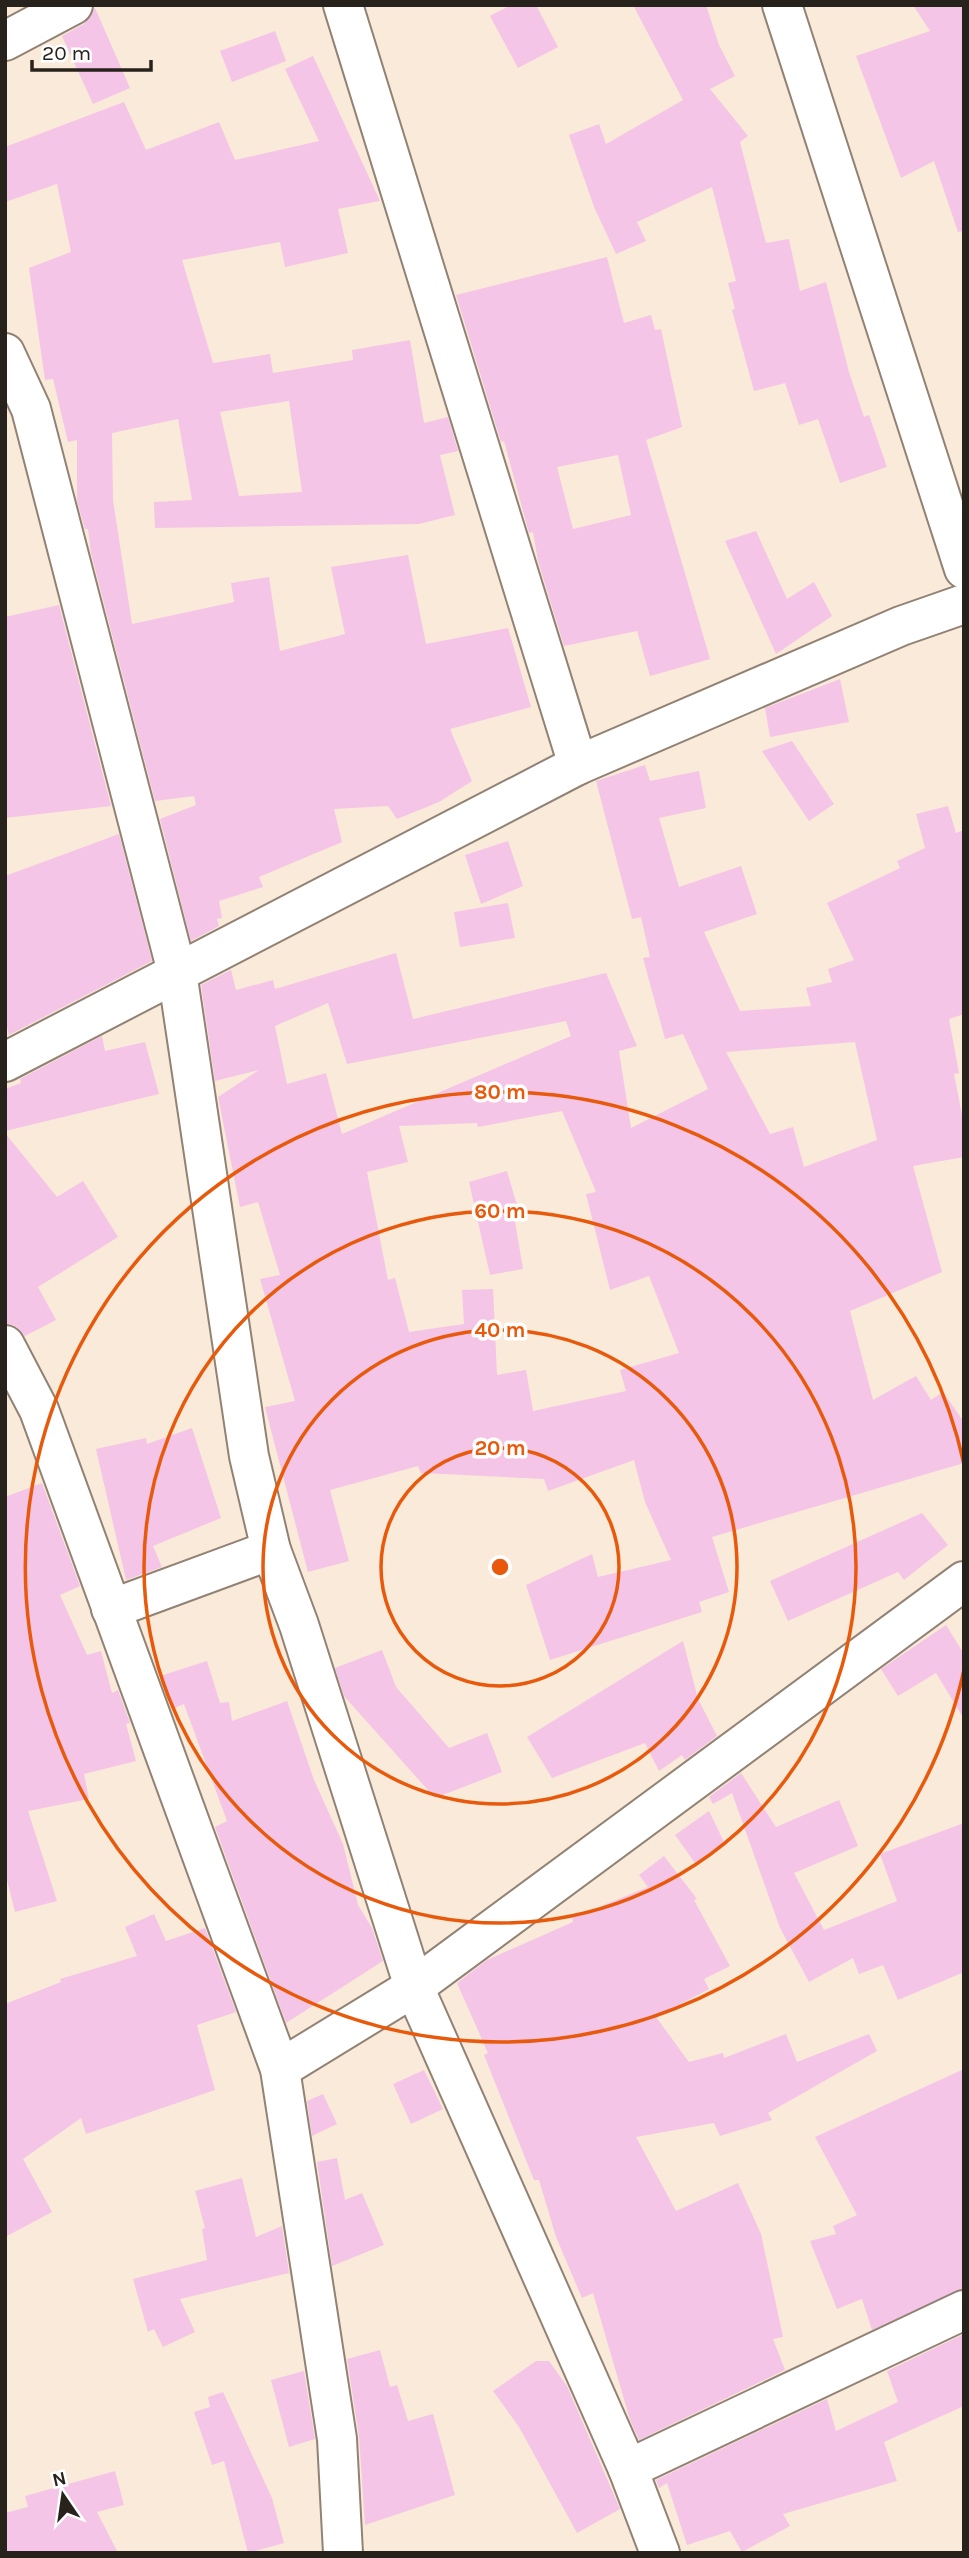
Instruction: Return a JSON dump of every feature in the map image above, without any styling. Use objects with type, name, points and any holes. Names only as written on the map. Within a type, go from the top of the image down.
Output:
[{"type":"street","points":[[5,41],[73,5]]},
{"type":"street","points":[[343,5],[578,765]]},
{"type":"street","points":[[782,5],[964,569]]},
{"type":"street","points":[[5,353],[31,409],[177,972],[249,1456],[271,1549],[299,1625],[414,1987],[628,2469],[660,2553]]},
{"type":"street","points":[[5,1062],[578,765],[901,626],[964,604]]},
{"type":"street","points":[[5,1345],[39,1410],[280,2069],[337,2439],[343,2553]]},
{"type":"street","points":[[111,1609],[271,1549]]},
{"type":"street","points":[[280,2069],[414,1987],[964,1581]]},
{"type":"street","points":[[628,2469],[964,2310]]},
{"type":"building","points":[[511,5],[536,5],[558,47],[518,68],[490,16]]},
{"type":"building","points":[[633,5],[706,5],[719,45],[735,76],[710,89],[748,136],[740,142],[766,243],[789,239],[800,291],[826,282],[849,372],[864,417],[869,415],[887,467],[840,483],[818,419],[799,425],[785,383],[754,391],[732,310],[735,309],[728,283],[736,281],[712,187],[637,222],[646,241],[616,254],[594,207],[569,135],[599,124],[606,144],[683,100]]},
{"type":"building","points":[[913,5],[964,5],[964,231],[958,232],[934,161],[901,178],[856,56],[930,31]]},
{"type":"building","points":[[95,8],[130,88],[93,104],[62,36],[84,24]]},
{"type":"building","points":[[275,31],[286,61],[232,82],[220,51]]},
{"type":"building","points":[[313,56],[380,201],[338,209],[348,253],[285,267],[280,242],[182,260],[213,363],[270,354],[273,373],[353,360],[352,350],[410,340],[424,423],[448,417],[458,451],[440,455],[455,515],[419,524],[155,528],[154,502],[192,500],[178,419],[112,433],[113,500],[132,624],[234,602],[231,583],[269,577],[280,651],[345,634],[331,567],[408,555],[426,644],[508,628],[531,707],[450,729],[472,781],[439,802],[397,819],[388,806],[334,809],[342,842],[259,877],[263,887],[219,901],[222,918],[217,919],[219,926],[191,941],[160,819],[196,805],[194,796],[155,801],[91,553],[88,529],[85,529],[77,501],[77,440],[68,442],[53,379],[45,380],[29,268],[71,252],[57,184],[5,202],[5,147],[124,102],[146,150],[219,122],[235,160],[319,141],[285,69]],"holes":[[[289,401],[302,492],[239,496],[220,412]]]},
{"type":"building","points":[[607,257],[624,323],[651,315],[655,330],[661,329],[682,427],[646,440],[710,659],[650,676],[637,631],[564,646],[538,561],[533,532],[529,533],[504,441],[501,442],[456,295]],"holes":[[[618,455],[631,515],[573,529],[557,467]]]},
{"type":"building","points":[[756,531],[787,599],[814,582],[832,616],[776,654],[725,541]]},
{"type":"building","points":[[59,605],[111,806],[5,818],[5,617]]},
{"type":"building","points":[[840,679],[849,722],[770,737],[765,708]]},
{"type":"building","points":[[792,741],[834,804],[809,821],[762,751]]},
{"type":"building","points":[[645,765],[650,781],[699,771],[706,808],[659,818],[679,887],[741,866],[757,914],[704,932],[740,1011],[811,1006],[806,988],[832,982],[828,969],[854,960],[827,903],[900,868],[897,861],[925,848],[916,814],[948,806],[956,833],[964,830],[964,1014],[949,1019],[959,1073],[954,1074],[964,1125],[964,1157],[913,1166],[942,1272],[850,1311],[873,1400],[916,1376],[931,1400],[943,1392],[964,1422],[964,1463],[712,1537],[729,1592],[699,1602],[702,1612],[550,1660],[526,1585],[592,1554],[598,1577],[671,1560],[645,1502],[634,1460],[548,1491],[544,1479],[421,1473],[418,1466],[330,1490],[349,1561],[308,1572],[265,1407],[295,1401],[260,1279],[280,1275],[258,1202],[240,1207],[218,1097],[259,1070],[215,1081],[201,985],[231,970],[236,990],[273,980],[275,989],[396,953],[413,1019],[606,973],[637,1046],[619,1051],[631,1128],[708,1089],[683,1034],[665,1039],[643,958],[650,957],[641,917],[632,919],[596,781]],"holes":[[[328,1003],[347,1064],[566,1021],[571,1036],[342,1134],[326,1073],[287,1084],[275,1026]],[[855,1042],[877,1140],[804,1167],[793,1127],[770,1134],[726,1052]],[[562,1111],[596,1192],[586,1194],[610,1290],[649,1276],[679,1353],[620,1370],[626,1391],[533,1411],[526,1370],[497,1375],[493,1289],[462,1290],[464,1324],[409,1332],[395,1278],[388,1280],[367,1172],[408,1162],[399,1126],[477,1123],[478,1127]]]},
{"type":"building","points":[[119,834],[152,961],[9,1035],[5,1019],[5,876]]},
{"type":"building","points":[[508,841],[523,886],[481,904],[465,855]]},
{"type":"building","points":[[508,903],[515,938],[460,947],[454,912]]},
{"type":"building","points":[[102,1036],[105,1051],[145,1042],[159,1094],[5,1131],[5,1089],[21,1083],[20,1079]]},
{"type":"building","points":[[5,1133],[57,1197],[83,1181],[118,1237],[38,1287],[56,1320],[25,1336],[16,1326],[5,1323]]},
{"type":"building","points":[[507,1171],[518,1209],[513,1210],[523,1269],[490,1275],[469,1182]]},
{"type":"building","points":[[192,1428],[221,1518],[153,1546],[162,1567],[126,1580],[96,1449],[146,1438],[147,1444]]},
{"type":"building","points":[[42,1483],[80,1586],[60,1595],[87,1655],[101,1651],[112,1693],[118,1690],[130,1723],[126,1724],[136,1761],[84,1774],[89,1799],[28,1811],[57,1901],[15,1912],[5,1872],[5,1497]]},
{"type":"building","points":[[922,1513],[948,1545],[904,1580],[898,1572],[788,1621],[770,1581]]},
{"type":"building","points":[[946,1625],[964,1654],[964,1719],[936,1673],[898,1696],[881,1669]]},
{"type":"building","points":[[683,1641],[698,1699],[717,1736],[685,1760],[682,1755],[659,1771],[645,1743],[552,1778],[527,1737]]},
{"type":"building","points":[[382,1650],[396,1687],[449,1748],[487,1733],[502,1772],[435,1798],[344,1696],[335,1668]]},
{"type":"building","points":[[207,1661],[220,1703],[229,1702],[232,1721],[287,1701],[314,1780],[343,1844],[358,1905],[372,1928],[383,1961],[286,2023],[215,1827],[227,1821],[184,1704],[172,1709],[160,1676]]},
{"type":"building","points":[[741,1773],[776,1827],[839,1800],[858,1846],[794,1873],[824,1930],[897,1901],[880,1854],[964,1823],[964,1972],[898,2000],[883,1965],[859,1974],[853,1958],[809,1982],[780,1928],[732,1793],[713,1804],[709,1797]]},
{"type":"building","points":[[709,1811],[724,1842],[695,1863],[675,1835]]},
{"type":"building","points":[[664,1856],[697,1899],[694,1900],[730,1966],[704,1979],[709,1989],[656,2017],[689,2062],[723,2053],[724,2058],[786,2034],[797,2062],[869,2034],[877,2051],[768,2113],[772,2120],[720,2136],[714,2123],[636,2137],[676,2211],[738,2183],[761,2234],[783,2337],[773,2339],[785,2370],[639,2440],[630,2420],[593,2293],[582,2298],[556,2237],[539,2180],[534,2180],[484,2055],[488,2053],[457,1983],[487,1960],[573,1922],[572,1918],[648,1887],[639,1875]]},
{"type":"building","points":[[154,1914],[166,1941],[205,1928],[236,2012],[197,2025],[215,2090],[86,2134],[81,2118],[23,2159],[52,2212],[5,2237],[5,2004],[61,1982],[60,1979],[137,1956],[125,1927]]},
{"type":"building","points":[[964,2069],[964,2288],[872,2330],[862,2299],[837,2309],[810,2241],[836,2234],[833,2226],[857,2215],[815,2137]]},
{"type":"building","points":[[424,2070],[443,2109],[411,2124],[393,2084]]},
{"type":"building","points":[[323,2094],[337,2124],[312,2136],[307,2101]]},
{"type":"building","points":[[337,2158],[345,2200],[362,2193],[384,2245],[332,2266],[317,2162]]},
{"type":"building","points":[[242,2178],[256,2237],[282,2226],[289,2273],[180,2299],[195,2332],[163,2347],[154,2329],[148,2332],[133,2279],[207,2260],[202,2229],[205,2228],[195,2191]]},
{"type":"building","points":[[964,2334],[964,2406],[884,2442],[897,2481],[783,2514],[790,2526],[742,2552],[730,2531],[687,2545],[667,2483],[659,2488],[656,2480],[827,2399],[836,2431],[898,2402],[887,2371]]},
{"type":"building","points":[[380,2350],[390,2387],[397,2385],[408,2421],[433,2414],[455,2495],[365,2525],[359,2436],[347,2359]]},
{"type":"building","points":[[536,2361],[549,2361],[567,2386],[620,2509],[577,2533],[519,2427],[493,2391]]},
{"type":"building","points":[[304,2371],[315,2439],[289,2447],[271,2380]]},
{"type":"building","points":[[223,2392],[272,2498],[284,2543],[248,2553],[224,2461],[212,2465],[194,2412],[210,2407],[208,2397]]},
{"type":"building","points":[[115,2471],[124,2505],[97,2512],[118,2553],[5,2553],[5,2513],[28,2507],[25,2496]]}]
